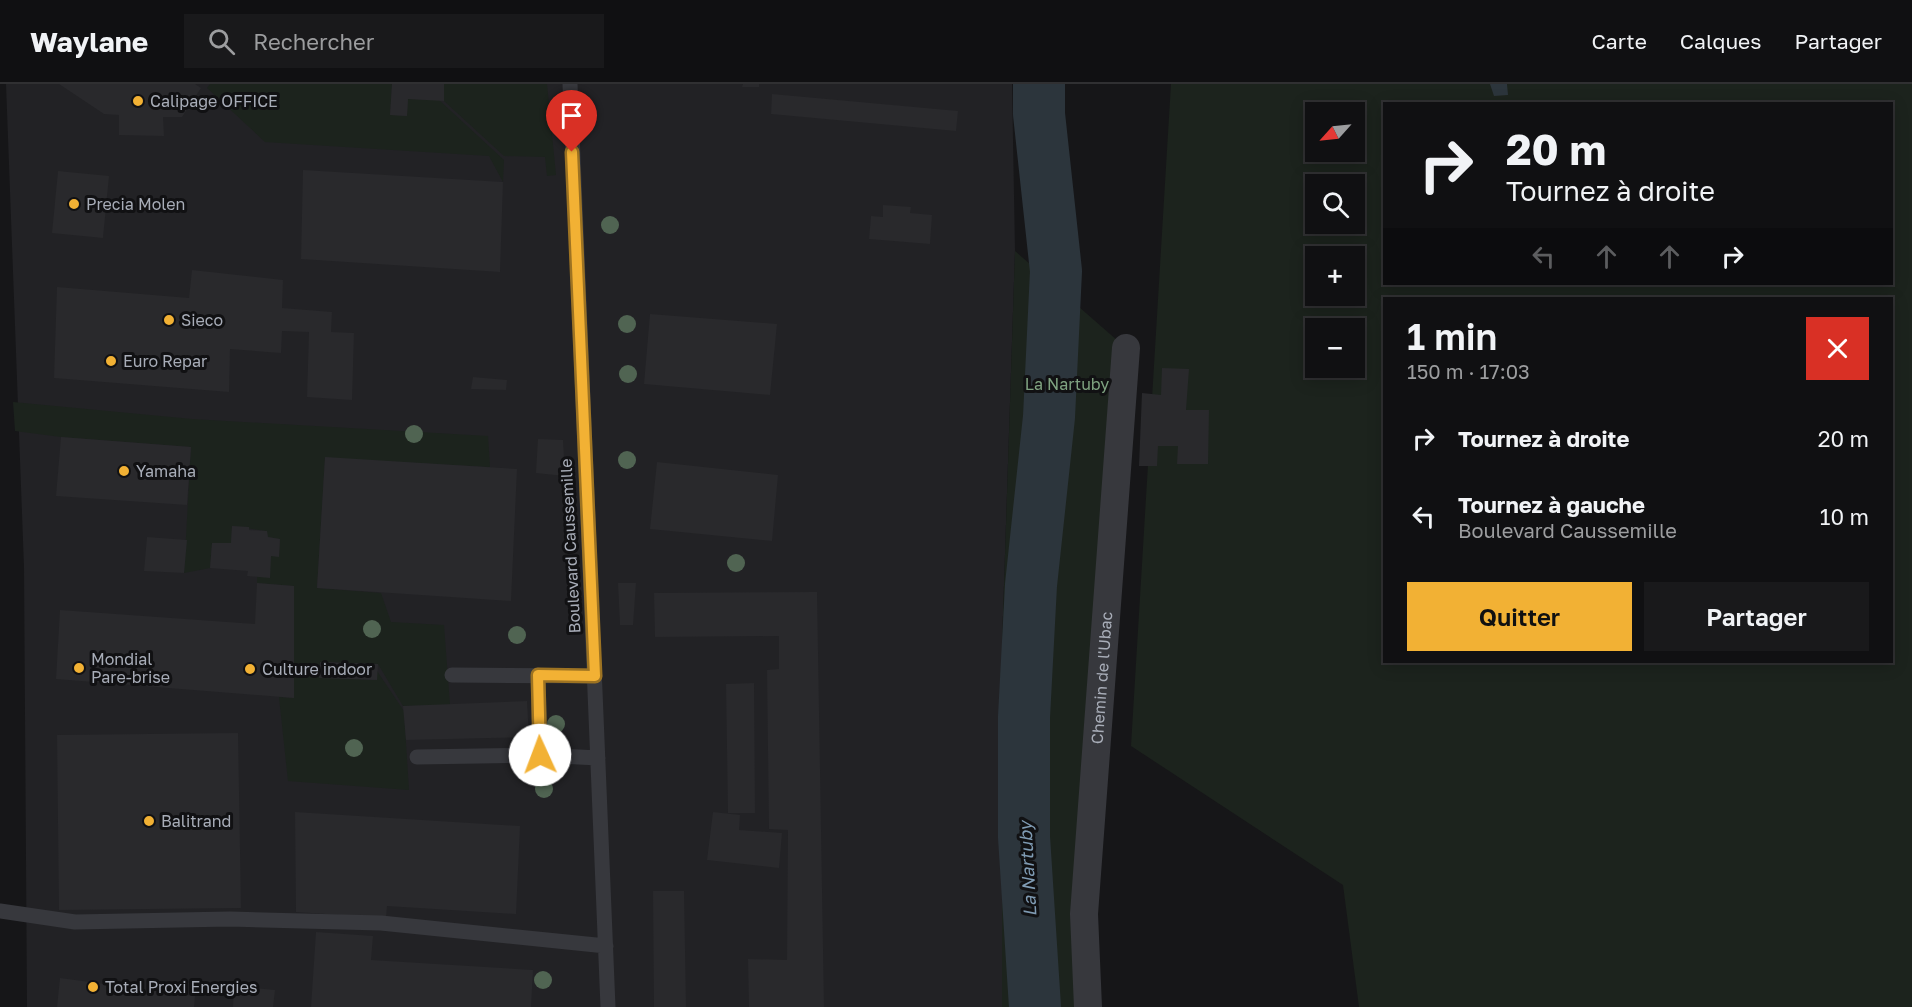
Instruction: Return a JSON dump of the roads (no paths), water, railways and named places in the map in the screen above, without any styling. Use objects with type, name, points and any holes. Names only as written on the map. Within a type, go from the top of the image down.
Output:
[{"type":"street","name":"Chemin de l'Ubac","points":[[1088,1007],[1084,914],[1126,348]]},
{"type":"lane","name":"Boulevard Caussemille","points":[[570,84],[608,1007]]},
{"type":"lane","points":[[452,675],[595,676]]},
{"type":"lane","points":[[538,675],[540,755]]},
{"type":"lane","points":[[417,758],[540,755],[598,758]]},
{"type":"lane","points":[[0,910],[75,922],[230,919],[381,923],[606,946]]},
{"type":"waterway","name":"La Nartuby","points":[[1035,1007],[1024,837],[1024,717],[1031,585],[1049,417],[1056,271],[1039,114],[1039,84]]},
{"type":"place","name":"Calipage OFFICE","points":[[138,101]]},
{"type":"place","name":"Precia Molen","points":[[74,204]]},
{"type":"place","name":"Sieco","points":[[169,320]]},
{"type":"place","name":"Euro Repar","points":[[111,361]]},
{"type":"place","name":"Yamaha","points":[[124,471]]},
{"type":"place","name":"Mondial Pare-brise","points":[[79,668]]},
{"type":"place","name":"Culture indoor","points":[[250,669]]},
{"type":"place","name":"Balitrand","points":[[149,821]]},
{"type":"place","name":"Total Proxi Energies","points":[[93,987]]}]
